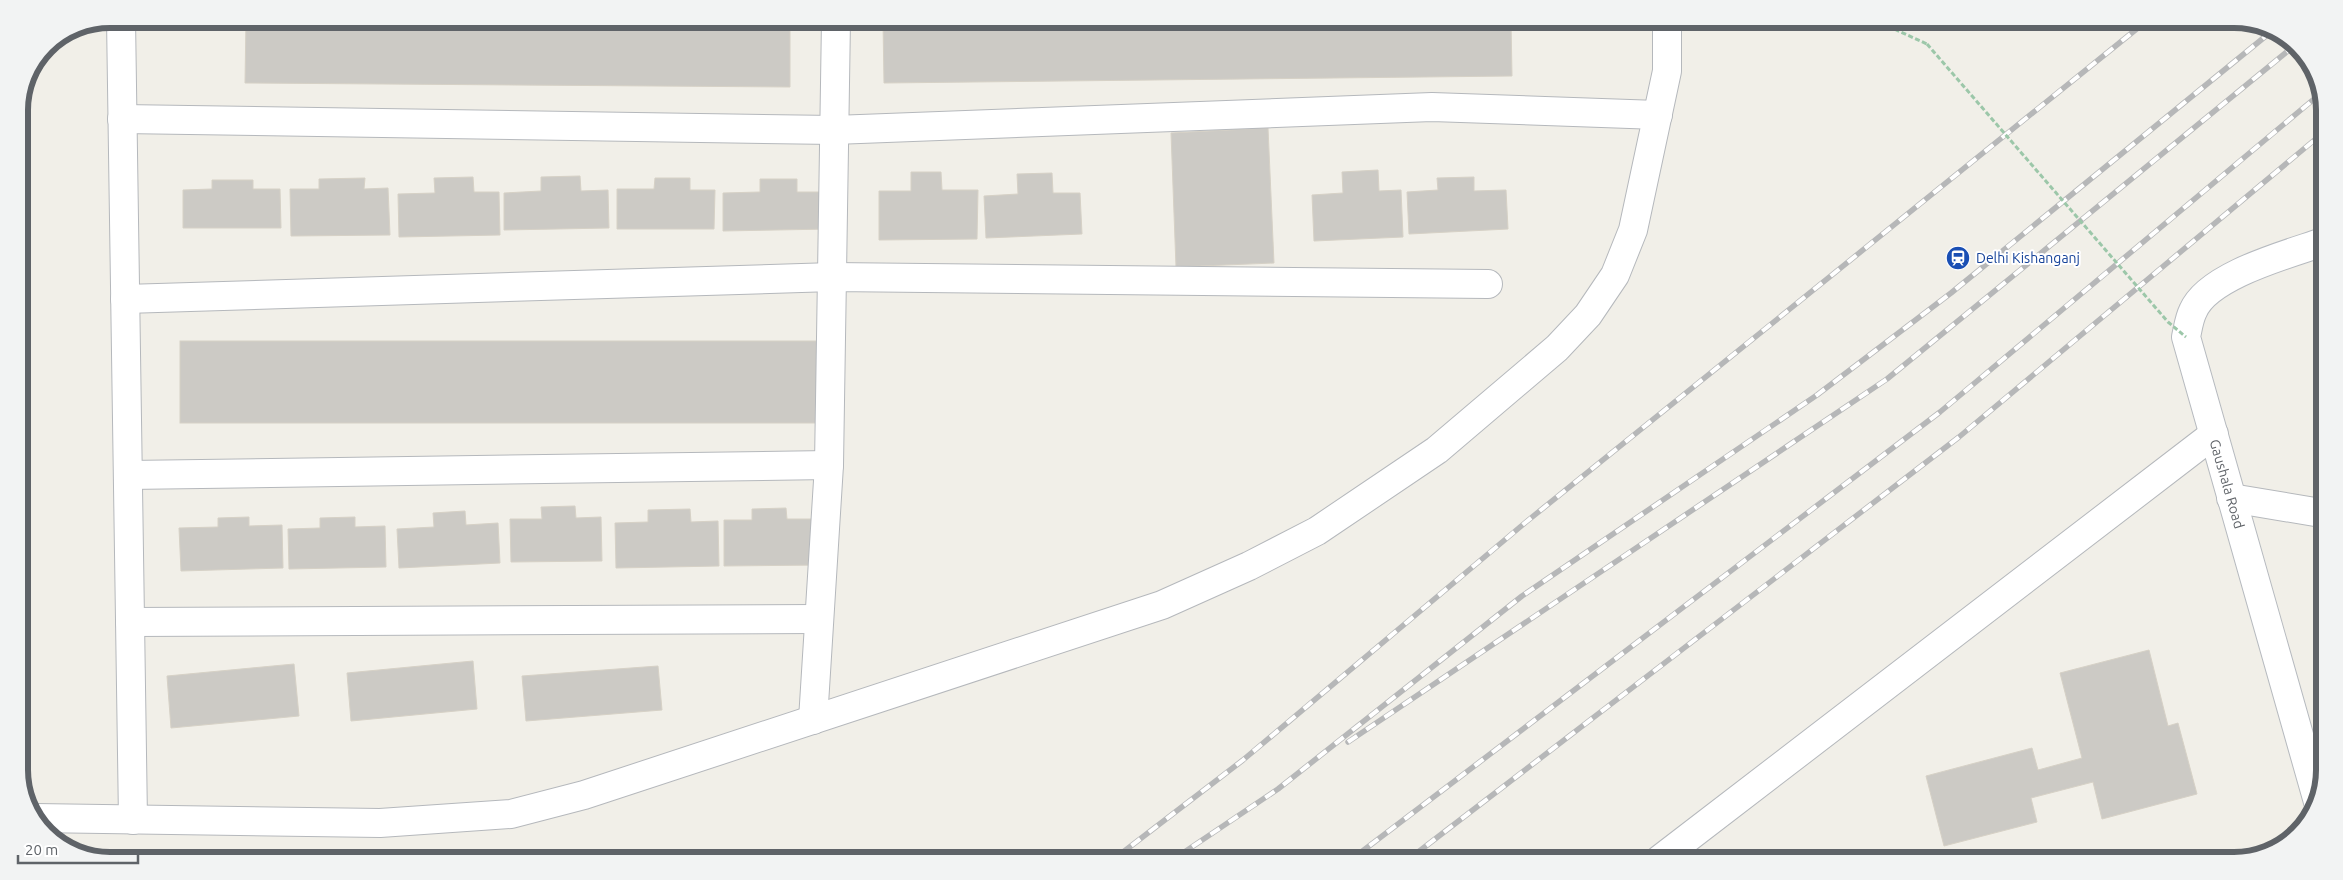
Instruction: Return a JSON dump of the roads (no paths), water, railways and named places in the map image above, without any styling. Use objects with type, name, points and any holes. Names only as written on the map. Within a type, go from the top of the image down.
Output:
[{"type":"street","points":[[121,28],[133,820]]},
{"type":"street","points":[[813,720],[829,465],[836,28]]},
{"type":"street","points":[[44,818],[380,823],[511,814],[584,795],[1162,605],[1250,566],[1317,531],[1437,450],[1557,348],[1588,315],[1615,276],[1633,230],[1667,70],[1667,28]]},
{"type":"street","points":[[122,119],[834,130],[1432,107],[1658,115]]},
{"type":"street","name":"Gaushala Road","points":[[2314,787],[2186,337],[2193,309],[2212,288],[2244,270],[2315,245]]},
{"type":"street","points":[[125,299],[833,277],[1488,284]]},
{"type":"street","points":[[1669,852],[2214,434]]},
{"type":"street","points":[[128,475],[829,465]]},
{"type":"street","points":[[2231,498],[2316,512]]},
{"type":"street","points":[[130,622],[819,619]]},
{"type":"railway","points":[[1123,852],[1243,760],[1526,522],[2138,28]]},
{"type":"railway","points":[[1184,852],[1278,789],[1522,596],[1817,395],[1951,293],[2267,35]]},
{"type":"railway","points":[[1348,742],[1887,379],[2289,50]]},
{"type":"railway","points":[[1361,852],[1940,412],[2314,99]]},
{"type":"railway","points":[[1418,852],[1959,437],[2315,139]]},
{"type":"place","name":"Delhi Kishanganj","points":[[1958,258]]}]
